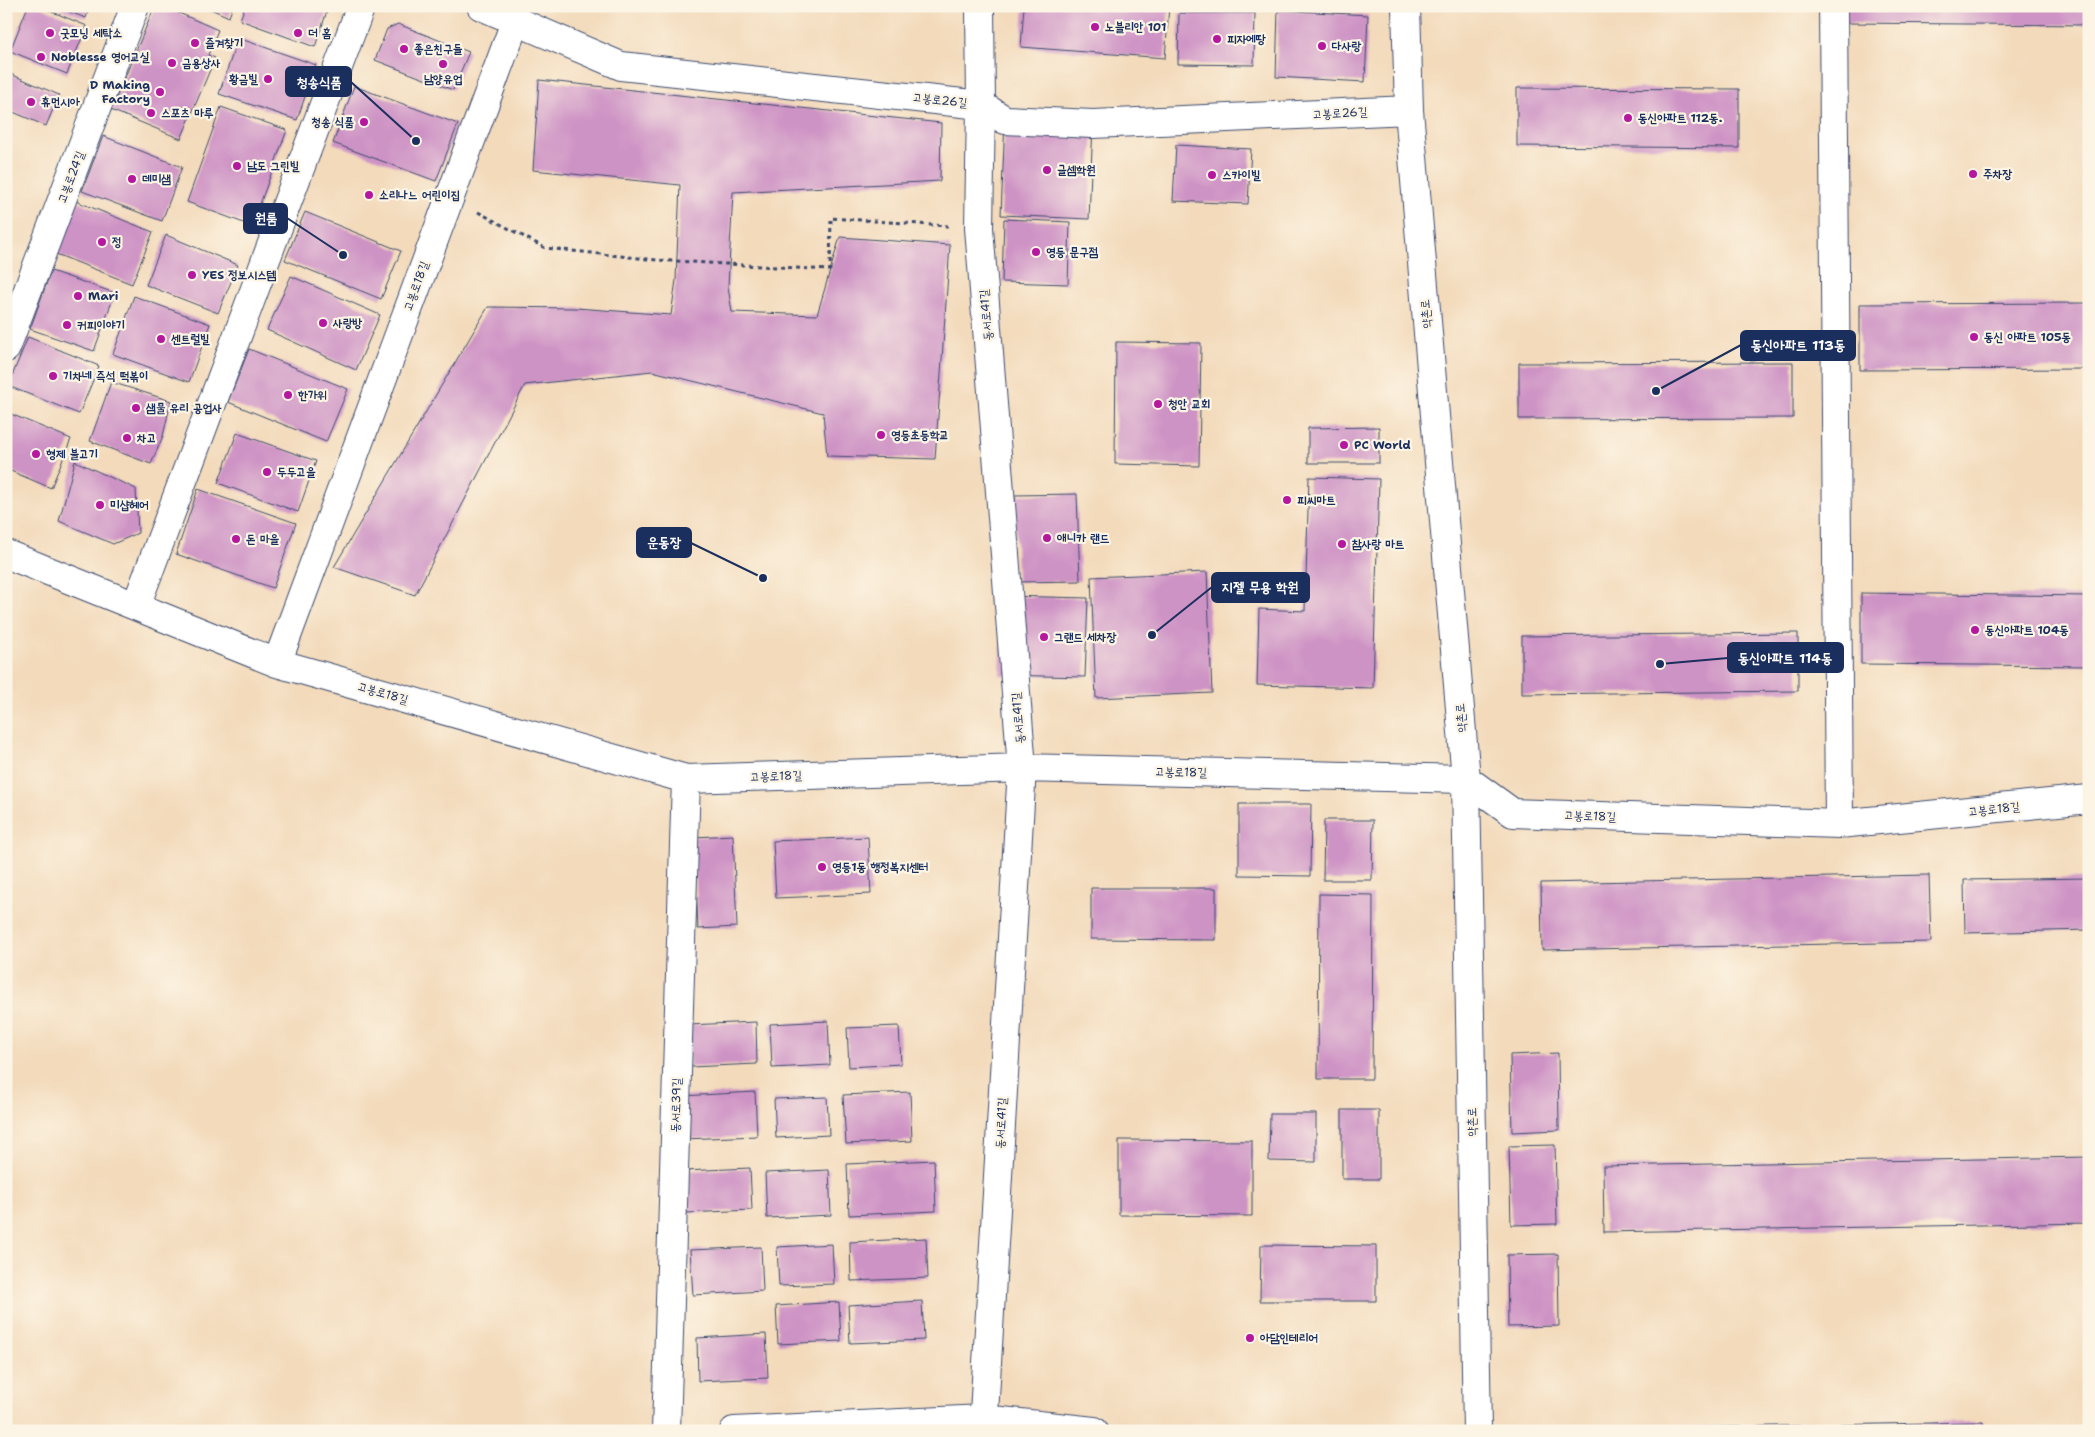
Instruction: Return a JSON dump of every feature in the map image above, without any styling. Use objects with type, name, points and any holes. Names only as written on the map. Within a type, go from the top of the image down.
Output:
[{"type":"street","name":"고봉로24길","points":[[6,348],[135,6]]},
{"type":"street","points":[[136,606],[361,6]]},
{"type":"street","name":"고봉로26길","points":[[480,6],[621,66],[981,105],[1005,120],[1093,124],[1409,110]]},
{"type":"street","name":"동서로41길","points":[[980,6],[979,228],[1022,768],[983,1425]]},
{"type":"street","name":"약촌로","points":[[1406,6],[1409,110],[1466,780],[1477,1431]]},
{"type":"street","points":[[1833,6],[1839,824]]},
{"type":"street","name":"고봉로18길","points":[[277,663],[515,22]]},
{"type":"street","name":"고봉로18길","points":[[6,554],[277,663],[686,779],[1022,768],[1466,780],[1513,813],[1839,824],[2089,799]]},
{"type":"street","name":"동서로39길","points":[[666,1431],[686,779]]},
{"type":"street","points":[[734,1431],[983,1425],[1094,1431]]},
{"type":"path","points":[[449,197],[545,248],[658,260],[830,270],[831,218],[979,228]]},
{"type":"building","name":"굿모닝 세탁소","points":[[28,6],[38,6],[87,26],[67,74],[10,51]]},
{"type":"building","points":[[53,6],[90,6],[86,18]]},
{"type":"building","points":[[155,6],[163,6],[218,30],[208,55],[215,58],[181,139],[111,110]]},
{"type":"building","points":[[204,6],[233,6],[229,17]]},
{"type":"building","name":"더 홈","points":[[245,6],[326,6],[327,11],[315,47],[240,20]]},
{"type":"building","name":"노블리안 101","points":[[1024,6],[1169,6],[1165,58],[1021,47]]},
{"type":"building","points":[[1845,6],[2089,6],[2089,25],[1845,23]]},
{"type":"building","name":"다사랑","points":[[1278,10],[1368,15],[1365,82],[1276,77]]},
{"type":"building","name":"피자에땅","points":[[1179,13],[1255,13],[1254,65],[1178,64]]},
{"type":"building","points":[[398,24],[469,52],[453,90],[375,60],[387,29]]},
{"type":"building","name":"황금빌","points":[[238,38],[316,65],[297,120],[219,94]]},
{"type":"building","name":"휴먼시아","points":[[6,72],[59,95],[46,126],[6,109]]},
{"type":"building","name":"영등초등학교","points":[[539,80],[941,123],[940,181],[733,192],[728,287],[732,312],[817,315],[840,237],[950,245],[935,459],[827,456],[823,413],[652,371],[525,385],[415,595],[334,567],[488,307],[576,308],[671,315],[676,280],[680,185],[533,170]]},
{"type":"building","points":[[354,86],[458,124],[436,181],[333,143]]},
{"type":"building","name":"동신아파트 112동.","points":[[1517,88],[1739,89],[1739,148],[1517,146]]},
{"type":"building","name":"남도 그린빌","points":[[221,107],[287,130],[252,226],[187,202]]},
{"type":"building","name":"글셈학원","points":[[1005,120],[1093,124],[1089,219],[1001,215]]},
{"type":"building","name":"데미샘","points":[[103,136],[182,167],[162,221],[82,191]]},
{"type":"building","name":"스카이빌","points":[[1176,145],[1251,149],[1248,204],[1173,201]]},
{"type":"building","name":"정","points":[[73,200],[153,232],[132,284],[51,252]]},
{"type":"building","points":[[305,212],[401,251],[381,299],[285,260]]},
{"type":"building","name":"영등 문구점","points":[[1004,219],[1070,222],[1068,284],[1002,282]]},
{"type":"building","name":"YES 정보시스템","points":[[166,235],[238,265],[218,313],[146,285]]},
{"type":"building","points":[[51,271],[115,293],[94,351],[30,329]]},
{"type":"building","name":"사랑방","points":[[291,276],[380,315],[356,370],[267,330]]},
{"type":"building","name":"센트럴빌","points":[[134,296],[210,324],[189,382],[113,354]]},
{"type":"building","name":"동신 아파트 105동","points":[[2089,303],[2089,369],[1860,370],[1860,304]]},
{"type":"building","name":"기차네 즉석 떡볶이","points":[[28,337],[99,366],[79,414],[8,386]]},
{"type":"building","name":"청안 교회","points":[[1116,342],[1201,343],[1199,466],[1115,464]]},
{"type":"building","name":"한가위","points":[[249,349],[348,389],[326,442],[228,402]]},
{"type":"building","points":[[1793,362],[1793,418],[1519,419],[1519,363]]},
{"type":"building","points":[[111,382],[171,401],[163,436],[151,464],[90,441]]},
{"type":"building","name":"형제 불고기","points":[[6,412],[71,439],[51,488],[6,469]]},
{"type":"building","name":"PC World","points":[[1379,427],[1379,463],[1308,463],[1308,428]]},
{"type":"building","name":"두두고을","points":[[237,433],[316,461],[298,512],[218,483]]},
{"type":"building","name":"미샵헤어","points":[[75,461],[136,489],[138,533],[113,544],[59,521]]},
{"type":"building","name":"참사랑 마트","points":[[1309,477],[1379,479],[1373,688],[1257,685],[1259,609],[1305,611]]},
{"type":"building","name":"돈 마을","points":[[198,489],[296,523],[273,588],[176,554]]},
{"type":"building","name":"애니카 랜드","points":[[1077,494],[1080,581],[1017,582],[1015,495]]},
{"type":"building","points":[[1207,572],[1212,693],[1096,698],[1091,577]]},
{"type":"building","name":"동신아파트 104동","points":[[1861,593],[2089,596],[2089,666],[1861,664]]},
{"type":"building","name":"그랜드 세차장","points":[[1003,596],[1088,598],[1085,677],[1000,675]]},
{"type":"building","points":[[1798,633],[1798,691],[1522,694],[1522,636]]},
{"type":"building","points":[[1239,804],[1311,804],[1310,876],[1239,875]]},
{"type":"building","points":[[1324,820],[1373,820],[1372,880],[1323,880]]},
{"type":"building","points":[[733,835],[737,927],[698,929],[694,837]]},
{"type":"building","name":"영등1동 행정복지센터","points":[[868,837],[871,894],[776,898],[773,841]]},
{"type":"building","points":[[1929,875],[1931,942],[1542,950],[1541,883]]},
{"type":"building","points":[[2089,878],[2089,930],[1965,933],[1964,880]]},
{"type":"building","points":[[1091,888],[1216,888],[1216,940],[1091,939]]},
{"type":"building","points":[[1319,894],[1373,895],[1372,1079],[1318,1079]]},
{"type":"building","points":[[828,1021],[830,1065],[772,1068],[770,1024]]},
{"type":"building","points":[[756,1022],[757,1064],[690,1067],[688,1025]]},
{"type":"building","points":[[899,1026],[901,1064],[849,1067],[847,1028]]},
{"type":"building","points":[[1558,1053],[1559,1130],[1512,1132],[1510,1055]]},
{"type":"building","points":[[755,1092],[757,1136],[684,1139],[682,1096]]},
{"type":"building","points":[[910,1092],[912,1141],[846,1144],[843,1095]]},
{"type":"building","points":[[827,1097],[829,1135],[776,1138],[774,1099]]},
{"type":"building","points":[[1342,1110],[1379,1110],[1379,1179],[1342,1179]]},
{"type":"building","points":[[1270,1114],[1316,1114],[1316,1162],[1269,1161]]},
{"type":"building","points":[[1119,1140],[1252,1141],[1252,1216],[1119,1215]]},
{"type":"building","points":[[1555,1145],[1557,1224],[1511,1225],[1509,1146]]},
{"type":"building","points":[[2089,1157],[2089,1223],[1604,1232],[1603,1166]]},
{"type":"building","points":[[934,1160],[936,1211],[849,1215],[847,1164]]},
{"type":"building","points":[[750,1168],[752,1210],[686,1213],[684,1171]]},
{"type":"building","points":[[829,1170],[831,1215],[767,1218],[765,1173]]},
{"type":"building","points":[[926,1238],[928,1278],[851,1281],[850,1242]]},
{"type":"building","points":[[832,1244],[834,1284],[779,1286],[777,1247]]},
{"type":"building","points":[[1261,1245],[1376,1246],[1376,1301],[1260,1301]]},
{"type":"building","points":[[761,1247],[763,1291],[693,1295],[690,1250]]},
{"type":"building","points":[[1558,1254],[1559,1326],[1508,1327],[1507,1255]]},
{"type":"building","points":[[922,1301],[924,1340],[850,1343],[848,1305]]},
{"type":"building","points":[[839,1302],[841,1341],[778,1344],[776,1306]]},
{"type":"building","points":[[766,1334],[768,1378],[698,1381],[697,1338]]},
{"type":"building","points":[[1983,1422],[1983,1431],[1620,1431],[1620,1429]]},
{"type":"place","name":"노블리안 101","points":[[1095,27]]},
{"type":"place","name":"굿모닝 세탁소","points":[[50,33]]},
{"type":"place","name":"더 홈","points":[[298,33]]},
{"type":"place","name":"피자에땅","points":[[1217,39]]},
{"type":"place","name":"즐겨찾기","points":[[195,43]]},
{"type":"place","name":"다사랑","points":[[1322,46]]},
{"type":"place","name":"좋은친구들","points":[[404,49]]},
{"type":"place","name":"Noblesse 영어교실","points":[[41,57]]},
{"type":"place","name":"금용상사","points":[[172,63]]},
{"type":"place","name":"남양유업","points":[[443,64]]},
{"type":"place","name":"황금빌","points":[[268,79]]},
{"type":"place","name":"D Making Factory","points":[[160,92]]},
{"type":"place","name":"휴먼시아","points":[[31,102]]},
{"type":"place","name":"스포츠 마루","points":[[151,113]]},
{"type":"place","name":"동신아파트 112동.","points":[[1628,118]]},
{"type":"place","name":"청송 식품","points":[[364,122]]},
{"type":"place","name":"청송식품","points":[[416,141]]},
{"type":"place","name":"남도 그린빌","points":[[237,166]]},
{"type":"place","name":"글셈학원","points":[[1047,170]]},
{"type":"place","name":"주차장","points":[[1973,174]]},
{"type":"place","name":"스카이빌","points":[[1212,175]]},
{"type":"place","name":"데미샘","points":[[132,179]]},
{"type":"place","name":"소리나느 어린이집","points":[[369,195]]},
{"type":"place","name":"정","points":[[102,242]]},
{"type":"place","name":"영등 문구점","points":[[1036,252]]},
{"type":"place","name":"원룸","points":[[343,255]]},
{"type":"place","name":"YES 정보시스템","points":[[192,275]]},
{"type":"place","name":"Mari","points":[[78,296]]},
{"type":"place","name":"사랑방","points":[[323,323]]},
{"type":"place","name":"커피이야기","points":[[67,325]]},
{"type":"place","name":"동신 아파트 105동","points":[[1974,337]]},
{"type":"place","name":"센트럴빌","points":[[161,339]]},
{"type":"place","name":"기차네 즉석 떡볶이","points":[[53,376]]},
{"type":"place","name":"동신아파트 113동","points":[[1656,391]]},
{"type":"place","name":"한가위","points":[[288,395]]},
{"type":"place","name":"청안 교회","points":[[1158,404]]},
{"type":"place","name":"샘물 유리 공업사","points":[[136,408]]},
{"type":"place","name":"영등초등학교","points":[[881,435]]},
{"type":"place","name":"차고","points":[[127,438]]},
{"type":"place","name":"PC World","points":[[1344,445]]},
{"type":"place","name":"형제 불고기","points":[[36,454]]},
{"type":"place","name":"두두고을","points":[[267,472]]},
{"type":"place","name":"피씨마트","points":[[1287,500]]},
{"type":"place","name":"미샵헤어","points":[[100,505]]},
{"type":"place","name":"애니카 랜드","points":[[1047,538]]},
{"type":"place","name":"돈 마을","points":[[236,539]]},
{"type":"place","name":"참사랑 마트","points":[[1342,544]]},
{"type":"place","name":"운동장","points":[[763,578]]},
{"type":"place","name":"동신아파트 104동","points":[[1975,630]]},
{"type":"place","name":"지젤 무용 학원","points":[[1152,635]]},
{"type":"place","name":"그랜드 세차장","points":[[1044,637]]},
{"type":"place","name":"동신아파트 114동","points":[[1660,664]]},
{"type":"place","name":"영등1동 행정복지센터","points":[[822,867]]},
{"type":"place","name":"아담인테리어","points":[[1250,1338]]}]
